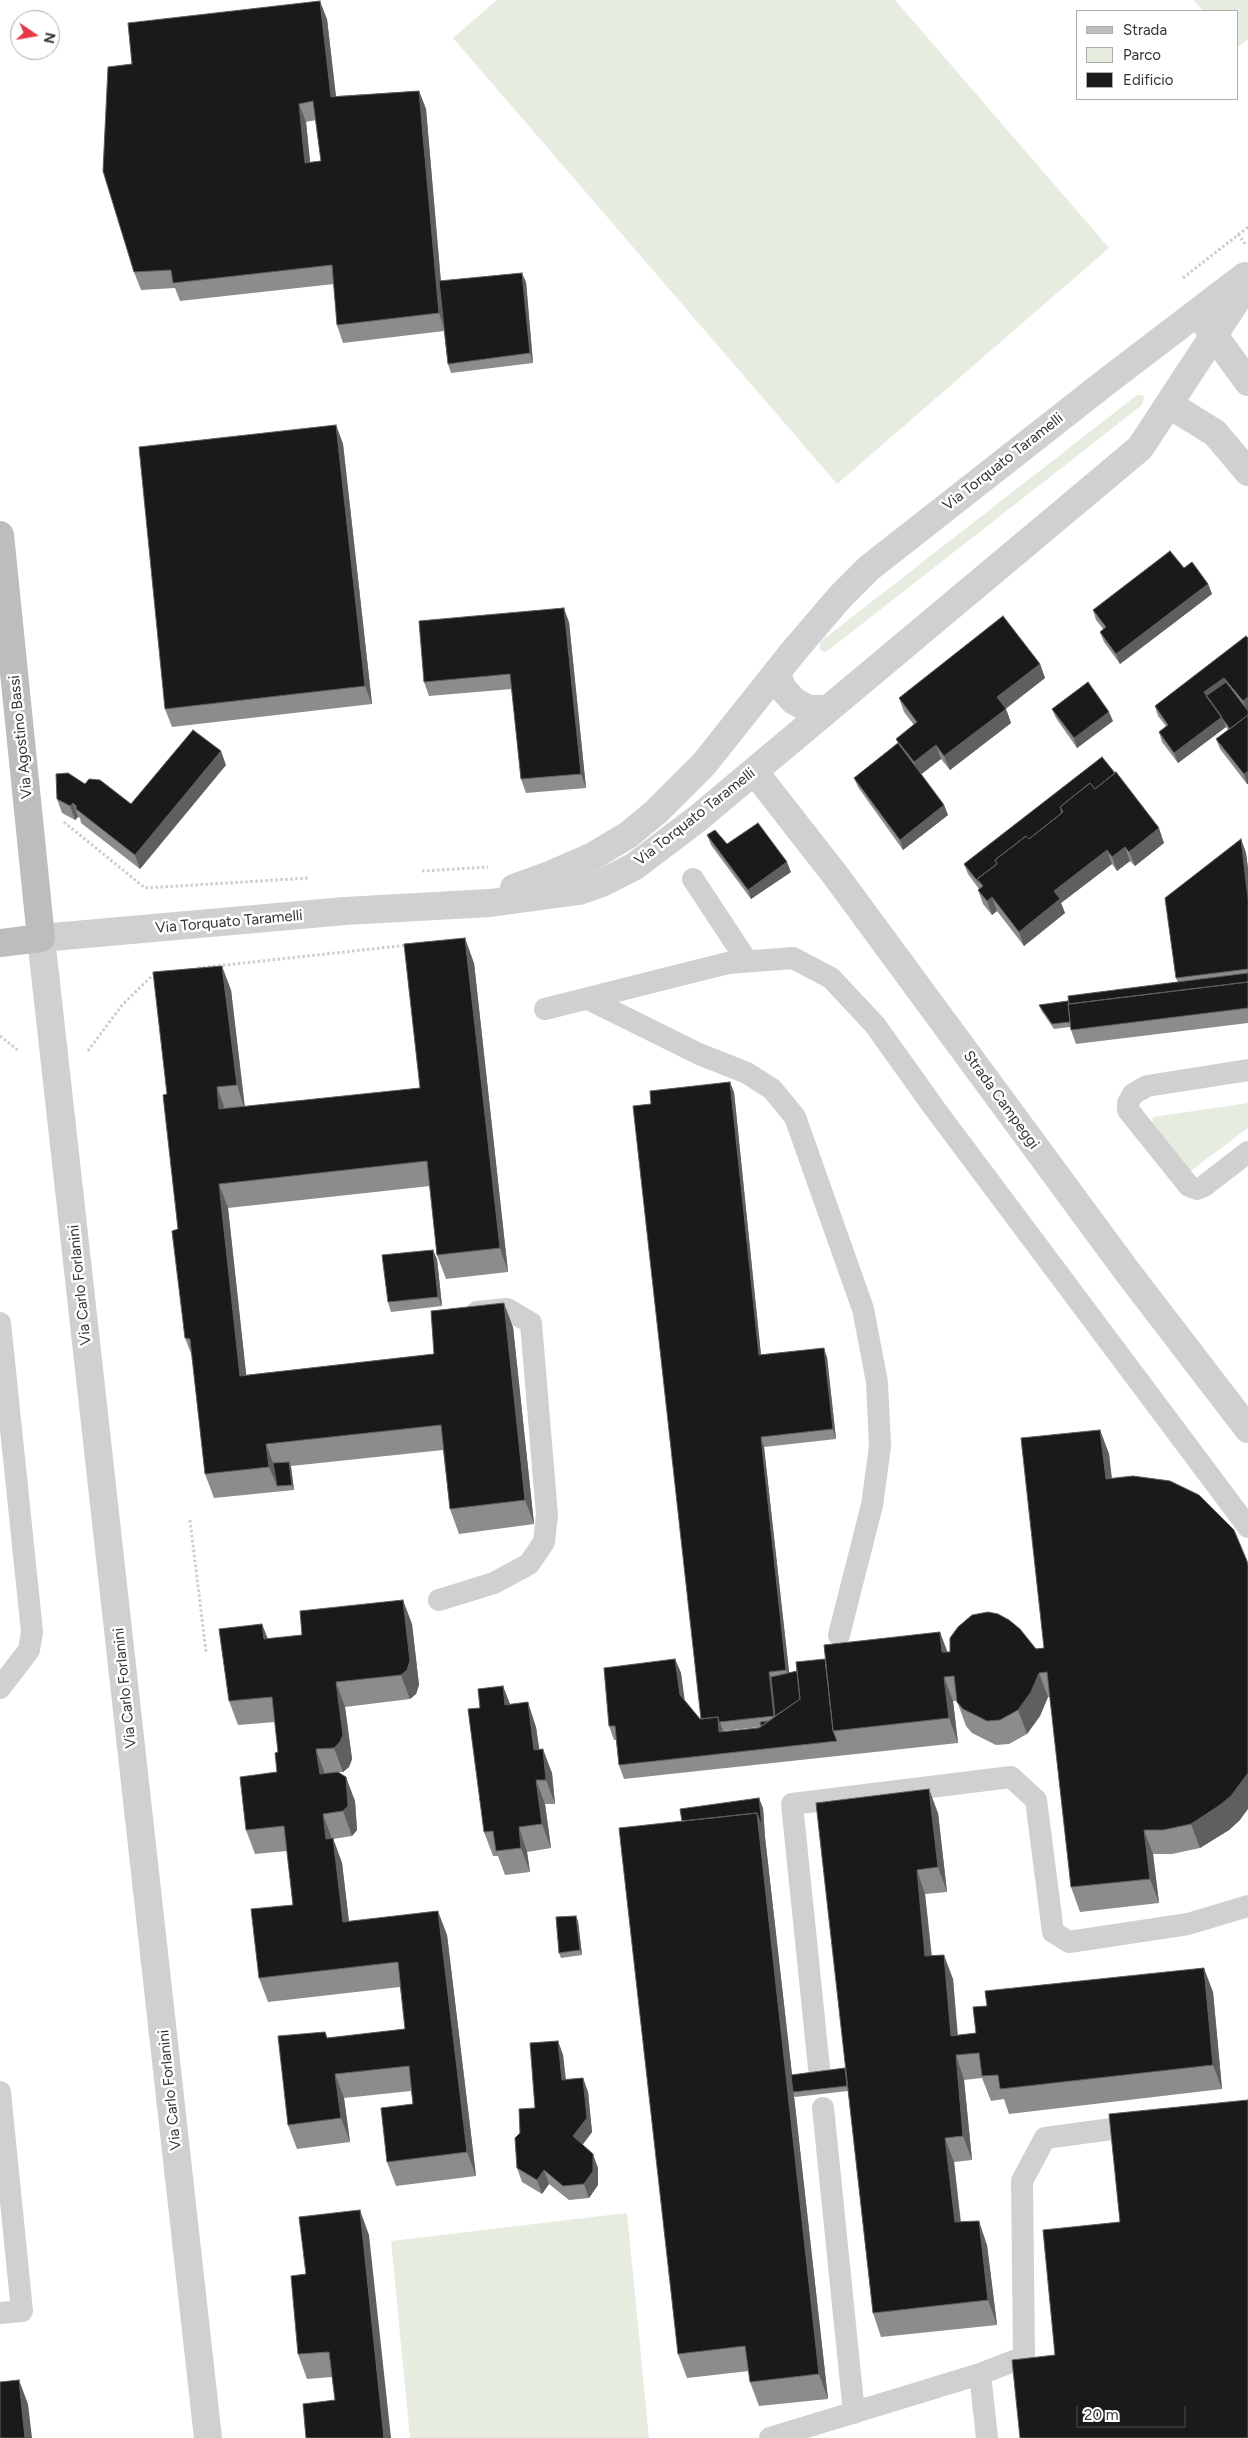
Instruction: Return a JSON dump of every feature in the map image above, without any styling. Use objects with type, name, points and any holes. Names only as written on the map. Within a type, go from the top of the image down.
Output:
[{"type":"main road","name":"Via Agostino Bassi","points":[[0,535],[41,938]]},
{"type":"main road","name":"Via Torquato Taramelli","points":[[0,943],[41,938]]},
{"type":"street","name":"Via Torquato Taramelli","points":[[458,906],[548,876],[592,856],[628,835],[656,812],[704,764],[840,597],[869,568],[1248,274]]},
{"type":"street","name":"Via Torquato Taramelli","points":[[41,938],[345,911],[458,906],[579,892],[602,883],[635,866],[697,819],[1140,448],[1170,405],[1248,283]]},
{"type":"street","points":[[1197,312],[1248,382]]},
{"type":"street","points":[[1170,405],[1215,433],[1248,472]]},
{"type":"street","points":[[777,672],[782,688],[794,702],[809,709],[827,709]]},
{"type":"street","name":"Strada Campeggi","points":[[754,771],[836,876],[1120,1262],[1248,1430]]},
{"type":"street","name":"Via Carlo Forlanini","points":[[41,938],[208,2438]]},
{"type":"lane","points":[[693,879],[747,961]]},
{"type":"lane","points":[[545,1010],[728,963],[793,958],[831,978],[875,1025],[935,1109],[1248,1527]]},
{"type":"lane","points":[[588,999],[699,1054],[747,1073],[772,1089],[794,1117],[863,1309],[876,1382],[880,1446],[872,1505],[839,1635]]},
{"type":"lane","points":[[1248,1070],[1147,1086],[1133,1094],[1128,1103],[1128,1110],[1189,1186],[1197,1189],[1204,1186],[1248,1152]]},
{"type":"lane","points":[[439,1600],[494,1583],[529,1564],[544,1542],[547,1515],[531,1323],[507,1309],[455,1314]]},
{"type":"lane","points":[[0,1323],[32,1632],[29,1650],[0,1688]]},
{"type":"lane","points":[[819,2068],[792,1804],[1011,1777],[1036,1800],[1053,1932],[1069,1942],[1188,1924],[1248,1906]]},
{"type":"lane","points":[[0,2092],[22,2311],[0,2313]]},
{"type":"lane","points":[[823,2108],[854,2412]]},
{"type":"lane","points":[[770,2438],[980,2374],[1024,2357],[1022,2181],[1045,2138],[1161,2122]]},
{"type":"lane","points":[[980,2374],[987,2438]]},
{"type":"path","points":[[1248,227],[1238,234],[1248,247]]},
{"type":"path","points":[[57,816],[145,888],[316,878]]},
{"type":"path","points":[[414,871],[494,866]]},
{"type":"path","points":[[190,1520],[206,1652]]},
{"type":"green space","points":[[497,0],[895,0],[1109,248],[837,484],[453,38]]},
{"type":"green space","points":[[1193,0],[1248,0],[1248,39],[1238,47],[1238,10],[1202,10]]},
{"type":"green space","points":[[1137,395],[1143,395],[1142,405],[830,649],[824,652],[820,650],[820,642]]},
{"type":"green space","points":[[1248,1103],[1248,1128],[1192,1170],[1188,1170],[1152,1122],[1153,1117]]},
{"type":"green space","points":[[627,2213],[649,2438],[410,2438],[391,2241]]},
{"type":"building","points":[[320,1],[331,97],[419,91],[439,313],[337,325],[332,265],[173,283],[171,270],[134,272],[103,171],[108,67],[132,64],[128,23]],"holes":[[[313,101],[321,161],[305,163],[299,104]]]},
{"type":"building","points":[[522,273],[530,353],[448,364],[439,281]]},
{"type":"building","points":[[336,425],[365,686],[165,709],[139,447]]},
{"type":"building","points":[[1170,551],[1184,568],[1192,562],[1208,584],[1116,654],[1100,632],[1106,627],[1093,610]]},
{"type":"building","points":[[564,608],[581,774],[521,779],[510,674],[424,682],[419,621]]},
{"type":"building","points":[[1003,616],[1040,664],[997,697],[1006,709],[944,756],[936,745],[914,762],[896,739],[917,722],[899,698]]},
{"type":"building","points":[[1246,636],[1248,638],[1248,697],[1243,701],[1224,678],[1204,692],[1222,717],[1174,753],[1159,732],[1168,725],[1155,706]]},
{"type":"building","points":[[1088,682],[1109,712],[1074,738],[1052,709]]},
{"type":"building","points":[[1226,682],[1248,711],[1248,715],[1230,729],[1206,696]]},
{"type":"building","points":[[1248,715],[1248,771],[1244,774],[1216,739]]},
{"type":"building","points":[[193,730],[221,751],[135,855],[76,809],[73,803],[70,806],[57,799],[56,774],[68,773],[85,784],[89,779],[100,780],[131,804]]},
{"type":"building","points":[[898,743],[944,805],[900,840],[854,778]]},
{"type":"building","points":[[1102,757],[1115,773],[1095,789],[1090,783],[1060,807],[1062,813],[1029,839],[1026,836],[995,860],[997,864],[977,879],[979,883],[964,864]]},
{"type":"building","points":[[1116,772],[1159,828],[1129,852],[1125,847],[1112,857],[1107,850],[1054,891],[1060,899],[1019,932],[992,897],[987,901],[978,890],[983,886],[977,879],[997,864],[995,860],[1026,836],[1029,839],[1063,812],[1060,807],[1090,783],[1095,789]]},
{"type":"building","points":[[758,823],[787,862],[748,890],[707,835],[715,830],[727,844]]},
{"type":"building","points":[[1241,839],[1248,899],[1248,969],[1176,978],[1165,898]]},
{"type":"building","points":[[465,938],[500,1248],[437,1255],[427,1161],[219,1184],[240,1376],[434,1354],[431,1311],[504,1303],[525,1500],[450,1509],[441,1425],[266,1444],[269,1467],[205,1474],[190,1339],[185,1338],[172,1231],[178,1229],[163,1095],[167,1094],[153,972],[222,966],[237,1085],[217,1087],[219,1109],[420,1088],[404,944]]},
{"type":"building","points":[[1248,973],[1248,982],[1069,1004],[1068,996]]},
{"type":"building","points":[[1248,982],[1248,1008],[1071,1030],[1068,1004]]},
{"type":"building","points":[[1068,1001],[1070,1022],[1052,1024],[1039,1005]]},
{"type":"building","points":[[730,1082],[759,1355],[824,1348],[833,1429],[761,1437],[786,1670],[769,1672],[774,1716],[719,1722],[718,1717],[701,1719],[633,1106],[651,1104],[650,1091]]},
{"type":"building","points":[[433,1250],[438,1297],[388,1302],[382,1255]]},
{"type":"building","points":[[1100,1430],[1106,1479],[1133,1476],[1170,1481],[1199,1495],[1234,1530],[1248,1566],[1248,1773],[1231,1796],[1191,1824],[1163,1830],[1144,1830],[1150,1879],[1071,1887],[1047,1672],[1039,1673],[1031,1692],[1018,1710],[1000,1720],[987,1721],[963,1709],[957,1702],[954,1676],[944,1677],[949,1718],[833,1731],[824,1645],[940,1632],[942,1652],[950,1652],[950,1638],[958,1627],[972,1615],[988,1612],[998,1614],[1009,1620],[1020,1629],[1036,1649],[1044,1648],[1021,1438]]},
{"type":"building","points":[[289,1462],[292,1485],[277,1486],[273,1463]]},
{"type":"building","points":[[403,1600],[410,1661],[407,1670],[401,1675],[336,1682],[343,1735],[340,1742],[334,1748],[316,1749],[320,1774],[338,1772],[346,1777],[348,1806],[343,1811],[323,1814],[326,1839],[333,1838],[343,1922],[438,1911],[467,2152],[387,2162],[381,2108],[413,2104],[409,2066],[335,2074],[341,2118],[288,2125],[278,2036],[325,2032],[327,2038],[405,2029],[398,1962],[259,1978],[251,1909],[293,1905],[284,1826],[246,1830],[240,1777],[277,1772],[275,1753],[278,1752],[272,1697],[229,1701],[219,1629],[262,1624],[264,1639],[302,1635],[300,1611]]},
{"type":"building","points":[[675,1659],[680,1695],[700,1719],[718,1717],[719,1732],[759,1728],[800,1699],[796,1662],[825,1659],[833,1731],[837,1741],[619,1765],[615,1726],[609,1726],[604,1668]]},
{"type":"building","points":[[797,1671],[800,1699],[775,1716],[771,1677]]},
{"type":"building","points":[[503,1686],[505,1705],[528,1702],[534,1750],[543,1749],[546,1780],[536,1780],[542,1824],[519,1827],[521,1848],[496,1851],[493,1831],[484,1832],[468,1709],[480,1708],[478,1689]]},
{"type":"building","points":[[768,1721],[761,1726],[760,1722]]},
{"type":"building","points":[[929,1789],[938,1867],[917,1870],[925,1956],[944,1955],[951,2036],[976,2033],[973,2007],[987,2006],[985,1991],[1204,1968],[1213,2065],[1000,2089],[998,2075],[982,2076],[979,2053],[956,2055],[963,2136],[945,2138],[955,2222],[979,2221],[988,2300],[873,2313],[816,1803]]},
{"type":"building","points":[[759,1798],[762,1827],[757,1813],[682,1821],[680,1809]]},
{"type":"building","points":[[757,1813],[819,2374],[750,2382],[745,2346],[678,2354],[619,1828]]},
{"type":"building","points":[[576,1916],[580,1950],[559,1953],[556,1917]]},
{"type":"building","points":[[558,2041],[562,2080],[583,2078],[587,2118],[573,2136],[593,2154],[593,2171],[584,2184],[563,2186],[544,2170],[537,2180],[517,2168],[515,2138],[520,2133],[519,2109],[535,2108],[530,2043]]},
{"type":"building","points":[[845,2068],[847,2086],[793,2092],[791,2075]]},
{"type":"building","points":[[1248,2100],[1248,2438],[1020,2438],[1012,2360],[1055,2355],[1043,2230],[1120,2222],[1109,2114]]},
{"type":"building","points":[[360,2210],[384,2438],[306,2438],[303,2404],[335,2400],[329,2352],[298,2354],[291,2276],[306,2274],[299,2217]]},
{"type":"building","points":[[19,2380],[25,2438],[0,2438],[0,2382]]}]
